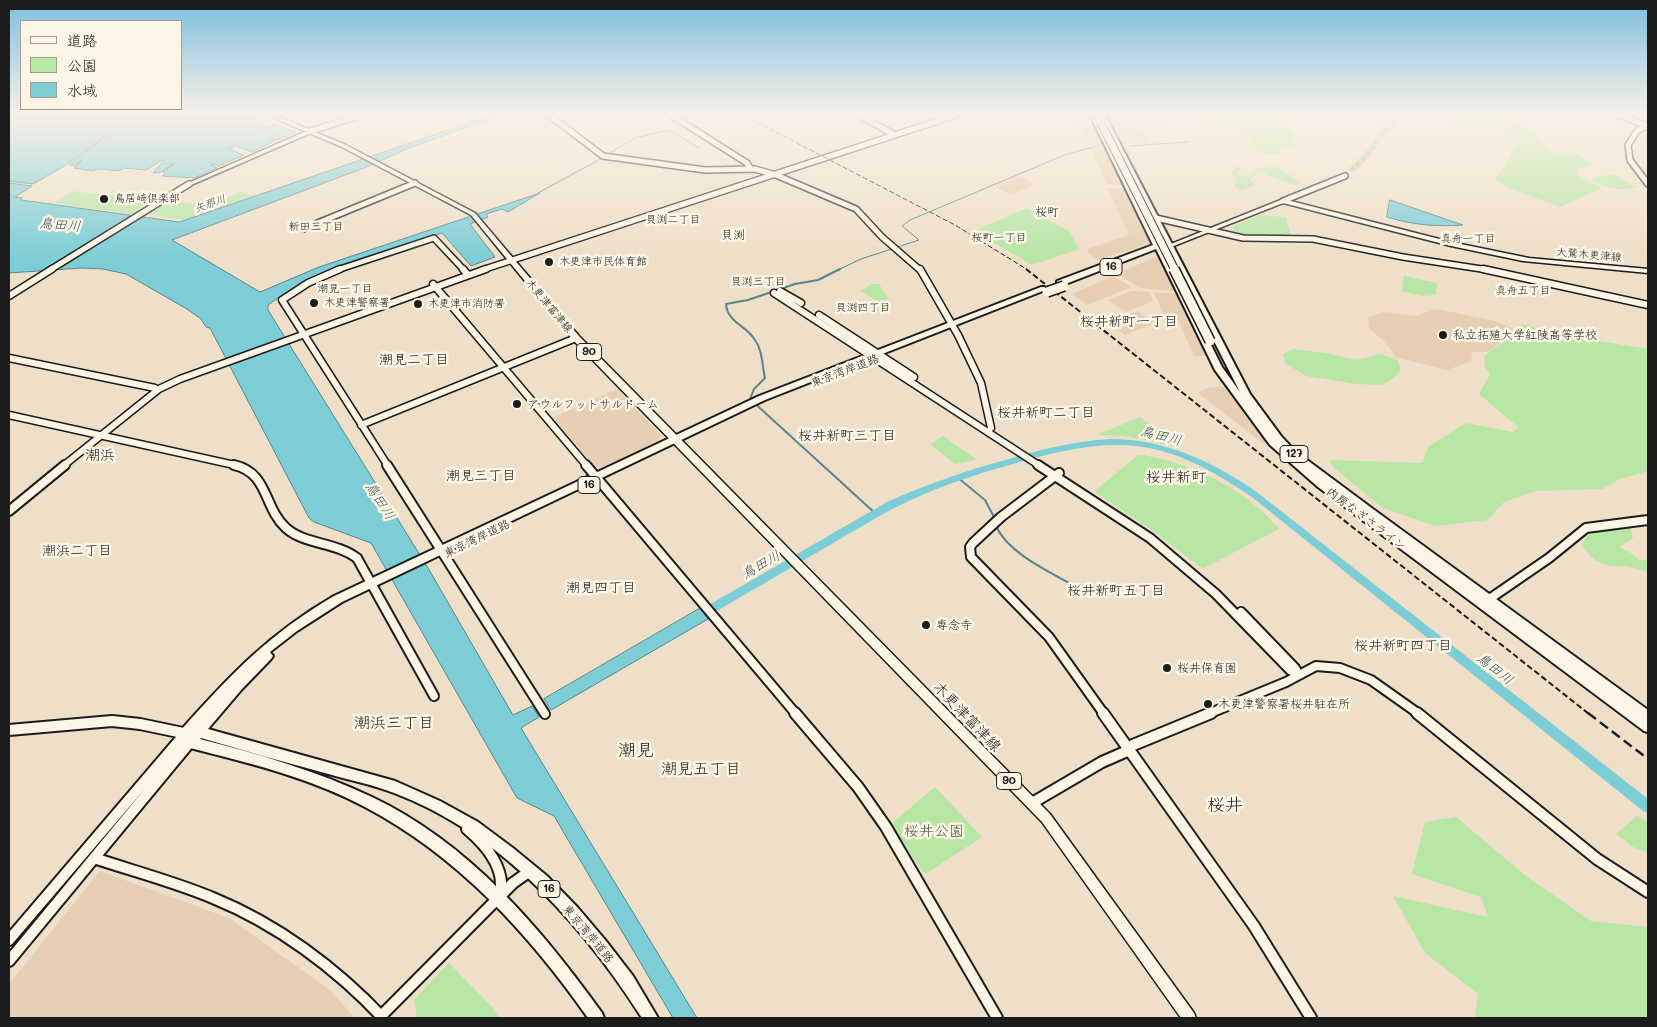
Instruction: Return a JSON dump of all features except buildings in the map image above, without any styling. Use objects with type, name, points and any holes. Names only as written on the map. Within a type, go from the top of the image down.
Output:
[{"type":"highway","points":[[1117,163],[1163,246]]},
{"type":"highway","points":[[1121,163],[1163,246]]},
{"type":"highway","points":[[1127,163],[1156,218],[1163,246]]},
{"type":"highway","name":"東京湾岸道路","points":[[651,1018],[590,934],[530,871],[483,833],[435,805],[378,782],[191,736],[251,670],[274,649],[314,620],[373,585],[598,479],[676,440],[760,403],[1163,246]]},
{"type":"highway","name":"127","points":[[1163,246],[1238,395]]},
{"type":"highway","name":"内房なぎさライン","points":[[1163,246],[1218,368],[1266,434],[1286,456],[1321,486],[1648,717]]},
{"type":"highway","name":"内房なぎさライン","points":[[1163,246],[1246,394],[1278,438],[1316,472],[1648,726]]},
{"type":"highway","points":[[191,736],[304,776],[356,798],[398,820],[430,842],[499,897],[545,948],[597,1018]]},
{"type":"main road","points":[[189,184],[238,163]]},
{"type":"main road","name":"木更津富津線","points":[[377,163],[473,214],[480,221],[576,338],[1032,804],[1059,834],[1189,1018]]},
{"type":"main road","points":[[1163,246],[1283,201]]},
{"type":"main road","name":"大鷲木更津線","points":[[1283,201],[1453,248],[1527,259],[1648,271]]},
{"type":"street","points":[[655,163],[706,170],[750,168],[771,174],[859,212],[882,237],[916,265],[953,327],[981,383],[989,430]]},
{"type":"street","points":[[747,163],[750,168]]},
{"type":"street","points":[[9,504],[154,388],[178,376],[510,258],[801,163]]},
{"type":"street","points":[[1632,163],[1648,184]]},
{"type":"street","points":[[1283,201],[1317,188],[1343,175]]},
{"type":"street","points":[[303,230],[415,183]]},
{"type":"street","points":[[9,294],[189,184]]},
{"type":"street","points":[[1156,218],[1257,240],[1324,241],[1403,257],[1468,266],[1648,305]]},
{"type":"street","points":[[467,274],[434,238],[328,274],[302,285],[283,298],[303,333],[545,714]]},
{"type":"street","points":[[434,286],[867,800],[911,869],[996,1018]]},
{"type":"street","points":[[777,292],[1057,474],[1168,552],[1216,594],[1290,670],[1299,675]]},
{"type":"street","points":[[361,425],[576,338]]},
{"type":"street","points":[[9,358],[154,388]]},
{"type":"street","points":[[9,511],[98,434],[159,389],[219,363]]},
{"type":"street","points":[[9,415],[247,468],[261,482],[280,520],[287,529],[347,551],[357,558],[434,696]]},
{"type":"street","points":[[1057,474],[1000,517],[973,542],[970,547],[971,558],[1049,637],[1254,926],[1311,1018]]},
{"type":"street","points":[[1485,603],[1549,558],[1586,528],[1648,520]]},
{"type":"street","points":[[1032,804],[1102,762],[1128,749],[1316,666],[1331,666],[1379,684],[1499,777],[1618,876],[1648,892]]},
{"type":"street","points":[[9,730],[112,721],[146,725],[191,736]]},
{"type":"street","points":[[9,961],[191,736]]},
{"type":"street","points":[[9,940],[191,736]]},
{"type":"street","points":[[435,805],[469,831],[486,849],[496,865],[502,885],[499,897]]},
{"type":"street","points":[[94,858],[212,897],[251,915],[327,966],[382,1017],[520,876],[530,871]]},
{"type":"shaded area","points":[[1097,163],[1113,163],[1122,185],[1107,185]]},
{"type":"shaded area","points":[[1019,176],[1035,184],[1011,195],[996,187]]},
{"type":"shaded area","points":[[1108,188],[1126,189],[1151,243],[1098,260],[1088,253],[1087,249],[1129,235]]},
{"type":"shaded area","points":[[1154,257],[1161,260],[1176,290],[1140,288],[1118,274]]},
{"type":"shaded area","points":[[1113,276],[1132,287],[1087,305],[1072,294]]},
{"type":"shaded area","points":[[1132,291],[1149,292],[1153,301],[1126,312],[1108,300]]},
{"type":"shaded area","points":[[1154,292],[1177,294],[1208,356],[1194,356],[1178,319],[1165,319]]},
{"type":"shaded area","name":"私立拓殖大学紅陵高等学校","points":[[1437,309],[1495,321],[1517,330],[1488,352],[1472,352],[1471,362],[1446,370],[1396,357],[1383,340],[1369,329],[1368,318],[1383,312],[1415,316]]},
{"type":"shaded area","points":[[1137,311],[1155,323],[1125,335],[1108,323]]},
{"type":"shaded area","points":[[1225,386],[1268,441],[1264,444],[1198,393],[1208,388]]},
{"type":"shaded area","points":[[617,389],[661,435],[659,440],[639,451],[606,467],[596,467],[552,418]]},
{"type":"shaded area","points":[[100,871],[229,918],[331,991],[355,1018],[9,1018],[9,984]]},
{"type":"green space","points":[[1355,163],[1363,163],[1356,171],[1350,168]]},
{"type":"green space","points":[[1507,163],[1592,163],[1596,165],[1578,169],[1577,173],[1582,178],[1602,188],[1560,207],[1509,188],[1495,179]]},
{"type":"green space","points":[[1239,165],[1241,169],[1237,175],[1249,177],[1257,168],[1278,167],[1303,185],[1293,184],[1259,172],[1250,179],[1256,185],[1240,191],[1234,186],[1237,181],[1232,172]]},
{"type":"green space","points":[[1613,174],[1636,187],[1612,188],[1590,179]]},
{"type":"green space","points":[[74,191],[152,201],[130,214],[54,203]]},
{"type":"green space","points":[[241,192],[252,196],[183,220],[148,214],[171,201],[193,204],[200,199],[211,200],[205,205],[208,206]]},
{"type":"green space","points":[[1027,208],[1069,231],[1079,249],[1032,265],[974,231]]},
{"type":"green space","points":[[1260,215],[1286,217],[1291,238],[1253,238],[1233,233],[1234,225]]},
{"type":"green space","points":[[1404,276],[1437,283],[1436,295],[1423,296],[1402,291]]},
{"type":"green space","points":[[872,284],[879,284],[890,302],[891,310],[861,291]]},
{"type":"green space","points":[[1523,324],[1550,333],[1648,349],[1648,471],[1620,479],[1602,489],[1536,491],[1504,502],[1488,520],[1435,526],[1383,508],[1334,468],[1329,460],[1422,463],[1429,446],[1466,423],[1513,432],[1518,427],[1479,394],[1490,374],[1485,367],[1484,356],[1514,334]]},
{"type":"green space","points":[[1294,349],[1326,353],[1356,360],[1381,354],[1397,360],[1401,369],[1395,377],[1382,385],[1357,384],[1306,376],[1285,363],[1283,354]]},
{"type":"green space","points":[[1140,417],[1179,447],[1125,436],[1097,435]]},
{"type":"green space","points":[[943,436],[976,460],[955,464],[930,444]]},
{"type":"green space","points":[[1138,455],[1176,463],[1215,479],[1251,502],[1279,529],[1204,568],[1200,567],[1156,533],[1096,493],[1095,491]]},
{"type":"green space","points":[[1630,527],[1633,538],[1619,547],[1633,554],[1639,561],[1648,559],[1648,572],[1627,566],[1609,566],[1598,562],[1582,545],[1588,533]]},
{"type":"green space","name":"桜井公園","points":[[935,787],[982,837],[927,873],[923,872],[891,824]]},
{"type":"green space","points":[[1637,816],[1648,822],[1648,853],[1633,847],[1616,834]]},
{"type":"green space","points":[[1456,817],[1526,876],[1591,921],[1648,927],[1648,1018],[1475,1018],[1478,994],[1425,953],[1393,896],[1488,917],[1481,897],[1412,874],[1425,822]]},
{"type":"green space","points":[[449,963],[493,1008],[499,1018],[417,1018],[414,1000]]},
{"type":"water","points":[[9,163],[69,163],[33,184],[9,181]]},
{"type":"water","points":[[79,163],[157,163],[146,170],[124,168],[117,171],[97,169],[93,171],[74,168]]},
{"type":"water","points":[[162,163],[226,163],[219,166],[213,164],[211,165],[217,168],[194,178],[162,176],[165,174],[163,172],[175,163],[161,172],[153,173]]},
{"type":"water","points":[[352,163],[377,163],[172,240],[260,292],[319,267],[540,193],[508,212],[502,209],[486,214],[488,217],[470,224],[495,257],[471,266],[442,233],[329,271],[287,292],[268,305],[268,310],[428,568],[513,715],[532,706],[539,717],[521,728],[697,1018],[673,1018],[554,816],[517,798],[371,543],[314,522],[309,518],[210,328],[206,327],[201,319],[187,309],[126,274],[103,269],[82,268],[9,273],[9,183],[32,186],[15,197],[22,198],[21,200],[179,222]]},
{"type":"water","points":[[1390,200],[1463,225],[1425,225],[1387,217]]},
{"type":"water","points":[[699,609],[708,619],[551,710],[544,699]]},
{"type":"waterway","points":[[538,193],[593,163]]},
{"type":"waterway","points":[[838,270],[861,259],[919,240],[902,226],[910,220],[1046,163]]},
{"type":"waterway","points":[[838,270],[818,280],[795,284],[748,300],[726,304],[730,315],[758,344],[761,354],[765,378],[754,389],[750,399],[876,514]]},
{"type":"waterway","name":"鳥田川","points":[[692,620],[891,505],[932,487],[988,468],[1063,448],[1110,442],[1144,444],[1194,459],[1226,476],[1255,495],[1648,807]]},
{"type":"waterway","points":[[957,477],[985,500],[995,519]]},
{"type":"waterway","points":[[996,526],[1002,536],[1021,554],[1045,570],[1080,589]]},
{"type":"tunnel","points":[[1345,176],[1359,163]]},
{"type":"railway","points":[[835,163],[955,225],[1028,270]]},
{"type":"railway","points":[[1026,269],[1589,714]]},
{"type":"railway","points":[[1588,713],[1648,759]]},
{"type":"place","name":"鳥居崎倶楽部","points":[[104,199]]},
{"type":"place","name":"木更津市民体育館","points":[[549,262]]},
{"type":"place","name":"木更津警察署","points":[[314,303]]},
{"type":"place","name":"木更津市消防署","points":[[418,304]]},
{"type":"place","name":"私立拓殖大学紅陵高等学校","points":[[1443,335]]},
{"type":"place","name":"アウルフットサルドーム","points":[[517,404]]},
{"type":"place","name":"専念寺","points":[[926,625]]},
{"type":"place","name":"桜井保育園","points":[[1167,668]]},
{"type":"place","name":"木更津警察署桜井駐在所","points":[[1208,704]]},
{"type":"district","name":"桜町","points":[[1047,212]]},
{"type":"district","name":"貝渕二丁目","points":[[673,220]]},
{"type":"district","name":"新田三丁目","points":[[316,227]]},
{"type":"district","name":"貝渕","points":[[733,235]]},
{"type":"district","name":"桜町一丁目","points":[[999,238]]},
{"type":"district","name":"真舟一丁目","points":[[1468,239]]},
{"type":"district","name":"貝渕三丁目","points":[[758,282]]},
{"type":"district","name":"潮見一丁目","points":[[345,289]]},
{"type":"district","name":"真舟五丁目","points":[[1523,291]]},
{"type":"district","name":"貝渕四丁目","points":[[863,308]]},
{"type":"district","name":"桜井新町一丁目","points":[[1129,322]]},
{"type":"district","name":"潮見二丁目","points":[[414,360]]},
{"type":"district","name":"桜井新町二丁目","points":[[1046,413]]},
{"type":"district","name":"桜井新町三丁目","points":[[847,436]]},
{"type":"district","name":"潮浜","points":[[100,455]]},
{"type":"district","name":"潮見三丁目","points":[[481,476]]},
{"type":"district","name":"桜井新町","points":[[1176,477]]},
{"type":"district","name":"潮浜二丁目","points":[[77,551]]},
{"type":"district","name":"潮見四丁目","points":[[601,588]]},
{"type":"district","name":"桜井新町五丁目","points":[[1116,591]]},
{"type":"district","name":"桜井新町四丁目","points":[[1403,646]]},
{"type":"district","name":"潮浜三丁目","points":[[394,723]]},
{"type":"district","name":"潮見","points":[[636,750]]},
{"type":"district","name":"潮見五丁目","points":[[701,769]]},
{"type":"district","name":"桜井","points":[[1225,805]]},
{"type":"water label","name":"矢那川","points":[[210,204]]}]
